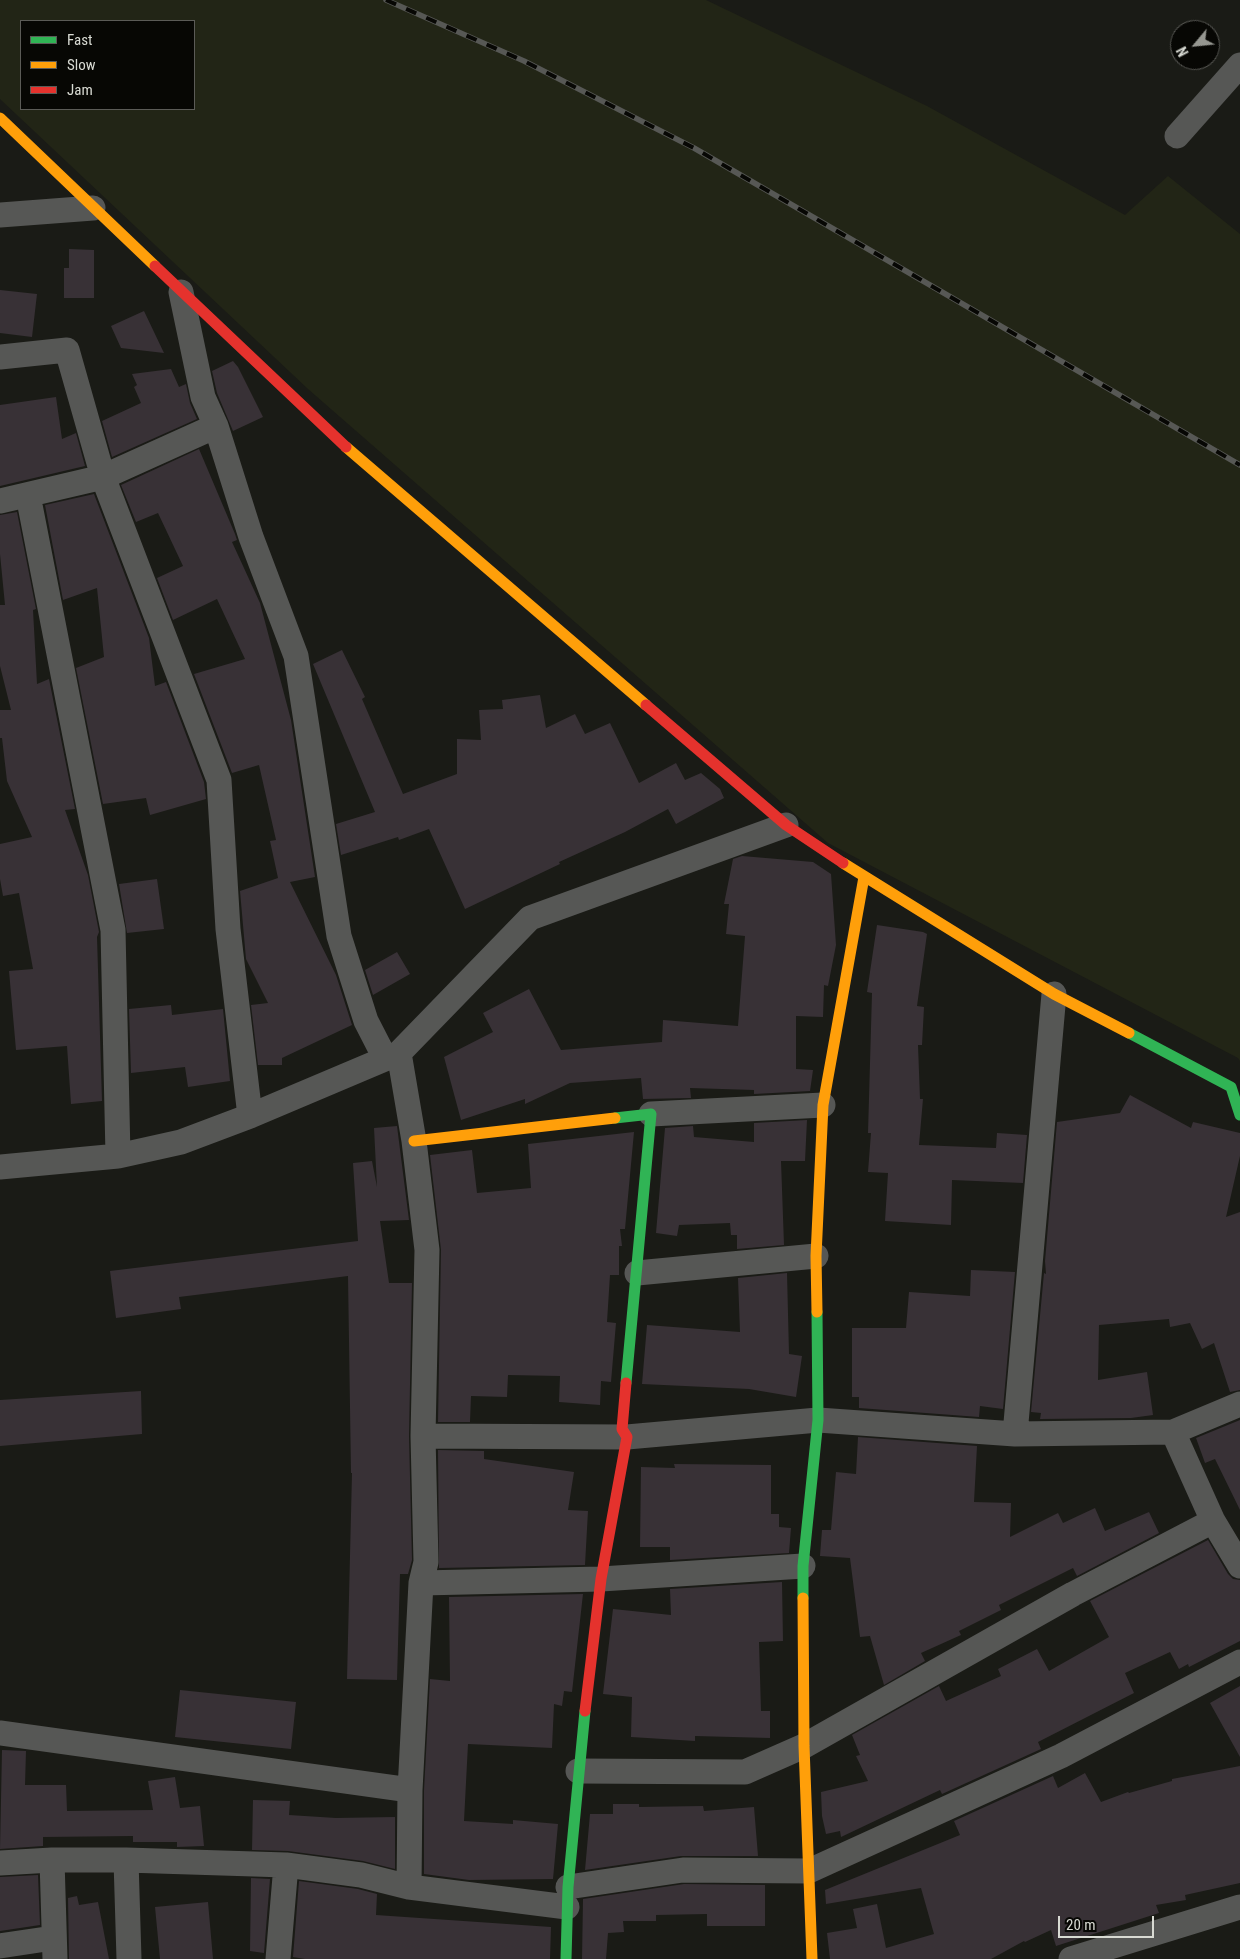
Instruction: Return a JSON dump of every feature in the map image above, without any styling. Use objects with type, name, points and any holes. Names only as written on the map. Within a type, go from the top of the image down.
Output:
[{"type":"street","points":[[1177,136],[1240,65]]},
{"type":"street","points":[[0,118],[354,455],[786,825],[864,877],[1054,994],[1231,1087],[1240,1115]]},
{"type":"street","points":[[0,215],[93,208]]},
{"type":"street","points":[[182,292],[203,397],[216,426],[251,537],[296,656],[338,936],[366,1021],[392,1056],[414,1141],[427,1250],[423,1436],[426,1562],[421,1584],[410,1790],[409,1888]]},
{"type":"street","points":[[0,357],[67,350],[102,478],[219,780],[228,930],[250,1116]]},
{"type":"street","points":[[0,501],[102,478],[216,426]]},
{"type":"street","points":[[28,495],[113,930],[118,1156]]},
{"type":"street","points":[[0,1167],[118,1156],[181,1142],[250,1116],[392,1056],[530,918],[786,825]]},
{"type":"street","points":[[812,1959],[804,1746],[803,1566],[818,1420],[816,1256],[823,1105],[864,877]]},
{"type":"street","points":[[1015,1434],[1054,994]]},
{"type":"street","points":[[414,1141],[651,1114],[823,1105]]},
{"type":"street","points":[[566,1959],[567,1897],[578,1771],[601,1579],[627,1437],[622,1429],[651,1114]]},
{"type":"street","points":[[637,1273],[816,1256]]},
{"type":"street","points":[[423,1436],[627,1437],[818,1420],[1015,1434],[1174,1432],[1240,1404]]},
{"type":"street","points":[[1174,1432],[1213,1521],[1240,1566]]},
{"type":"street","points":[[578,1771],[745,1772],[804,1746],[1073,1594],[1213,1521]]},
{"type":"street","points":[[421,1584],[601,1579],[803,1566]]},
{"type":"street","points":[[0,1863],[52,1860],[126,1860],[286,1865],[361,1875],[409,1888],[567,1897],[683,1870],[809,1871],[1060,1756],[1240,1662]]},
{"type":"street","points":[[0,1733],[410,1790]]},
{"type":"street","points":[[0,1946],[54,1949],[52,1860]]},
{"type":"street","points":[[126,1860],[129,1959]]},
{"type":"street","points":[[278,1959],[286,1865]]},
{"type":"street","points":[[1071,1959],[1240,1907]]},
{"type":"shaded area","points":[[0,0],[706,0],[927,106],[1125,215],[1168,176],[1240,234],[1240,1061],[1238,1058],[828,843],[308,389],[0,99]]},
{"type":"building","points":[[69,249],[94,250],[94,298],[64,298],[64,268],[69,268]]},
{"type":"building","points":[[0,290],[37,294],[32,337],[0,333]]},
{"type":"building","points":[[144,311],[164,353],[121,348],[111,326]]},
{"type":"building","points":[[233,361],[238,367],[263,417],[233,431],[217,393],[212,371]]},
{"type":"building","points":[[171,369],[179,387],[186,384],[190,403],[197,419],[112,457],[102,421],[141,403],[134,387],[137,385],[132,374]]},
{"type":"building","points":[[56,397],[62,439],[76,433],[85,466],[0,486],[0,405]]},
{"type":"building","points":[[199,449],[235,534],[237,540],[232,542],[260,603],[291,720],[315,877],[290,882],[336,975],[352,1025],[282,1058],[282,1065],[258,1065],[251,1005],[268,1003],[246,959],[240,891],[278,878],[270,841],[276,840],[259,765],[232,773],[194,674],[245,659],[217,599],[173,620],[157,578],[183,566],[158,513],[136,522],[121,485]]},
{"type":"building","points":[[94,494],[149,638],[155,686],[166,682],[204,782],[206,799],[150,815],[146,798],[103,804],[76,668],[104,657],[97,588],[63,600],[45,505]]},
{"type":"building","points":[[17,512],[36,609],[33,610],[37,684],[49,679],[75,809],[65,810],[88,875],[99,932],[97,937],[102,1101],[71,1104],[67,1046],[16,1050],[9,971],[33,969],[19,893],[3,896],[0,879],[0,844],[32,837],[7,781],[2,738],[0,738],[0,710],[11,710],[0,666],[0,605],[5,605],[0,554],[0,515]]},
{"type":"building","points":[[342,650],[365,697],[362,699],[403,794],[457,774],[457,739],[481,740],[479,710],[503,709],[502,700],[540,695],[546,728],[575,714],[585,734],[610,723],[639,783],[676,763],[685,780],[701,773],[720,789],[724,798],[676,824],[668,809],[625,832],[559,862],[560,864],[465,909],[429,829],[399,840],[398,837],[341,855],[336,824],[375,812],[313,664]]},
{"type":"building","points":[[742,856],[813,862],[831,874],[836,945],[828,986],[824,985],[823,1017],[796,1016],[796,1069],[813,1070],[810,1091],[754,1094],[754,1090],[690,1088],[691,1098],[643,1099],[641,1078],[570,1083],[525,1104],[525,1099],[461,1120],[444,1057],[493,1032],[483,1013],[529,989],[561,1050],[662,1042],[663,1020],[738,1026],[745,936],[726,934],[729,904],[724,904],[733,859]]},
{"type":"building","points":[[157,879],[164,929],[127,933],[119,884]]},
{"type":"building","points":[[877,925],[927,934],[917,1006],[924,1007],[922,1045],[918,1045],[920,1099],[923,1099],[919,1145],[996,1148],[997,1133],[1027,1135],[1023,1183],[952,1180],[951,1225],[885,1221],[888,1173],[868,1172],[871,1133],[868,1133],[872,993],[867,992]]},
{"type":"building","points":[[397,952],[410,974],[373,995],[365,970]]},
{"type":"building","points":[[171,1005],[172,1015],[223,1009],[230,1081],[188,1087],[185,1067],[131,1073],[129,1009]]},
{"type":"building","points":[[1130,1095],[1191,1128],[1193,1122],[1240,1133],[1240,1156],[1226,1217],[1240,1212],[1240,1390],[1230,1392],[1214,1343],[1202,1349],[1190,1323],[1170,1327],[1169,1319],[1099,1325],[1098,1380],[1147,1372],[1153,1415],[1131,1418],[1040,1419],[1041,1413],[1031,1412],[1044,1273],[1046,1274],[1045,1261],[1057,1122],[1120,1113]]},
{"type":"building","points":[[807,1120],[805,1161],[781,1161],[784,1245],[737,1249],[737,1235],[731,1235],[730,1223],[679,1225],[677,1236],[656,1233],[665,1128],[693,1126],[694,1137],[754,1142],[754,1123]]},
{"type":"building","points":[[397,1126],[409,1220],[380,1221],[389,1283],[412,1283],[409,1436],[412,1560],[408,1574],[400,1574],[397,1680],[347,1679],[352,1473],[348,1276],[179,1297],[181,1309],[116,1318],[110,1271],[358,1241],[353,1163],[372,1161],[377,1187],[374,1128]]},
{"type":"building","points":[[634,1132],[625,1229],[620,1229],[622,1246],[619,1246],[619,1275],[610,1275],[607,1322],[616,1323],[611,1382],[601,1381],[600,1405],[559,1402],[560,1376],[508,1375],[507,1397],[471,1396],[470,1422],[438,1422],[441,1250],[430,1155],[472,1150],[477,1193],[531,1188],[528,1144]]},
{"type":"building","points":[[971,1270],[1015,1272],[1003,1409],[980,1406],[979,1417],[859,1408],[859,1397],[852,1397],[852,1328],[906,1328],[909,1292],[970,1296]]},
{"type":"building","points":[[787,1273],[789,1354],[802,1356],[796,1397],[749,1389],[642,1384],[647,1325],[740,1332],[738,1278]]},
{"type":"building","points":[[141,1391],[142,1434],[0,1446],[0,1400]]},
{"type":"building","points":[[1240,1420],[1240,1510],[1215,1459],[1205,1463],[1196,1438]]},
{"type":"building","points":[[858,1437],[977,1446],[974,1502],[1011,1503],[1010,1537],[1058,1513],[1063,1523],[1095,1508],[1105,1531],[1149,1512],[1159,1533],[1077,1576],[1073,1568],[999,1605],[1001,1610],[959,1631],[961,1635],[921,1653],[925,1661],[884,1685],[870,1636],[860,1637],[850,1558],[820,1556],[822,1530],[831,1530],[836,1472],[856,1474]]},
{"type":"building","points":[[438,1450],[484,1451],[484,1459],[574,1472],[568,1510],[588,1511],[585,1565],[439,1568]]},
{"type":"building","points":[[674,1464],[771,1465],[771,1514],[779,1514],[779,1527],[791,1528],[789,1553],[670,1560],[670,1547],[640,1547],[641,1467],[675,1468]]},
{"type":"building","points":[[1208,1540],[1228,1574],[1233,1579],[1240,1580],[1240,1641],[1189,1667],[1188,1664],[1179,1669],[1170,1652],[1125,1673],[1134,1693],[1038,1742],[1041,1749],[942,1794],[940,1790],[841,1837],[840,1831],[826,1834],[822,1816],[821,1792],[868,1781],[856,1756],[860,1755],[852,1735],[939,1686],[946,1701],[1001,1676],[998,1669],[1037,1649],[1049,1671],[1109,1637],[1090,1601]]},
{"type":"building","points":[[782,1582],[783,1641],[759,1642],[761,1711],[770,1711],[770,1738],[695,1736],[695,1741],[631,1737],[632,1697],[603,1694],[613,1609],[671,1615],[670,1589]]},
{"type":"building","points":[[583,1594],[572,1692],[564,1691],[562,1706],[554,1704],[552,1748],[468,1744],[464,1821],[513,1824],[513,1820],[558,1824],[553,1879],[469,1880],[424,1874],[424,1790],[430,1679],[450,1681],[449,1597]]},
{"type":"building","points":[[1240,1686],[1240,1757],[1210,1703]]},
{"type":"building","points":[[180,1690],[296,1702],[291,1749],[175,1737]]},
{"type":"building","points":[[2,1750],[26,1751],[25,1785],[66,1785],[67,1811],[153,1810],[148,1781],[175,1777],[180,1808],[200,1806],[204,1846],[177,1847],[177,1842],[133,1842],[133,1836],[43,1837],[43,1846],[0,1849]]},
{"type":"building","points":[[1240,1766],[1240,1883],[1185,1895],[1186,1900],[1156,1905],[1159,1913],[1056,1946],[1051,1930],[1024,1941],[991,1959],[830,1959],[827,1933],[857,1928],[853,1909],[877,1904],[886,1948],[934,1934],[921,1888],[826,1904],[825,1890],[960,1835],[954,1821],[1053,1776],[1058,1788],[1085,1773],[1101,1802],[1128,1792],[1172,1781],[1172,1779]]},
{"type":"building","points":[[253,1800],[290,1801],[289,1815],[336,1818],[395,1817],[395,1869],[363,1861],[288,1851],[252,1850]]},
{"type":"building","points":[[613,1804],[639,1804],[639,1807],[703,1806],[704,1811],[754,1807],[758,1856],[681,1856],[585,1870],[590,1814],[613,1814]]},
{"type":"building","points":[[38,1875],[40,1925],[0,1931],[0,1877]]},
{"type":"building","points":[[251,1878],[270,1879],[264,1953],[250,1951]]},
{"type":"building","points":[[299,1881],[358,1889],[377,1894],[376,1915],[551,1927],[550,1959],[305,1959],[293,1957]]},
{"type":"building","points":[[684,1884],[765,1885],[765,1926],[707,1926],[707,1914],[656,1915],[656,1921],[623,1921],[624,1932],[608,1933],[606,1959],[582,1959],[583,1899]]},
{"type":"building","points":[[77,1896],[79,1905],[98,1902],[109,1959],[69,1959],[68,1898]]},
{"type":"building","points":[[208,1902],[213,1959],[160,1959],[155,1907]]},
{"type":"railway","points":[[386,0],[524,61],[694,148],[1240,465]]},
{"type":"traffic: fast","points":[[1129,1033],[1231,1087],[1240,1115]]},
{"type":"traffic: fast","points":[[615,1118],[651,1114],[626,1383]]},
{"type":"traffic: fast","points":[[803,1598],[803,1566],[818,1420],[817,1312]]},
{"type":"traffic: fast","points":[[566,1959],[568,1887],[585,1711]]},
{"type":"traffic: slow","points":[[0,118],[155,266]]},
{"type":"traffic: slow","points":[[346,447],[646,705]]},
{"type":"traffic: slow","points":[[843,863],[1054,994],[1129,1033]]},
{"type":"traffic: slow","points":[[817,1312],[816,1256],[823,1105],[864,877]]},
{"type":"traffic: slow","points":[[414,1141],[615,1118]]},
{"type":"traffic: slow","points":[[803,1598],[804,1746],[812,1959]]},
{"type":"traffic: jam","points":[[155,266],[346,447]]},
{"type":"traffic: jam","points":[[646,705],[786,825],[843,863]]},
{"type":"traffic: jam","points":[[585,1711],[601,1579],[627,1437],[622,1429],[626,1383]]}]
